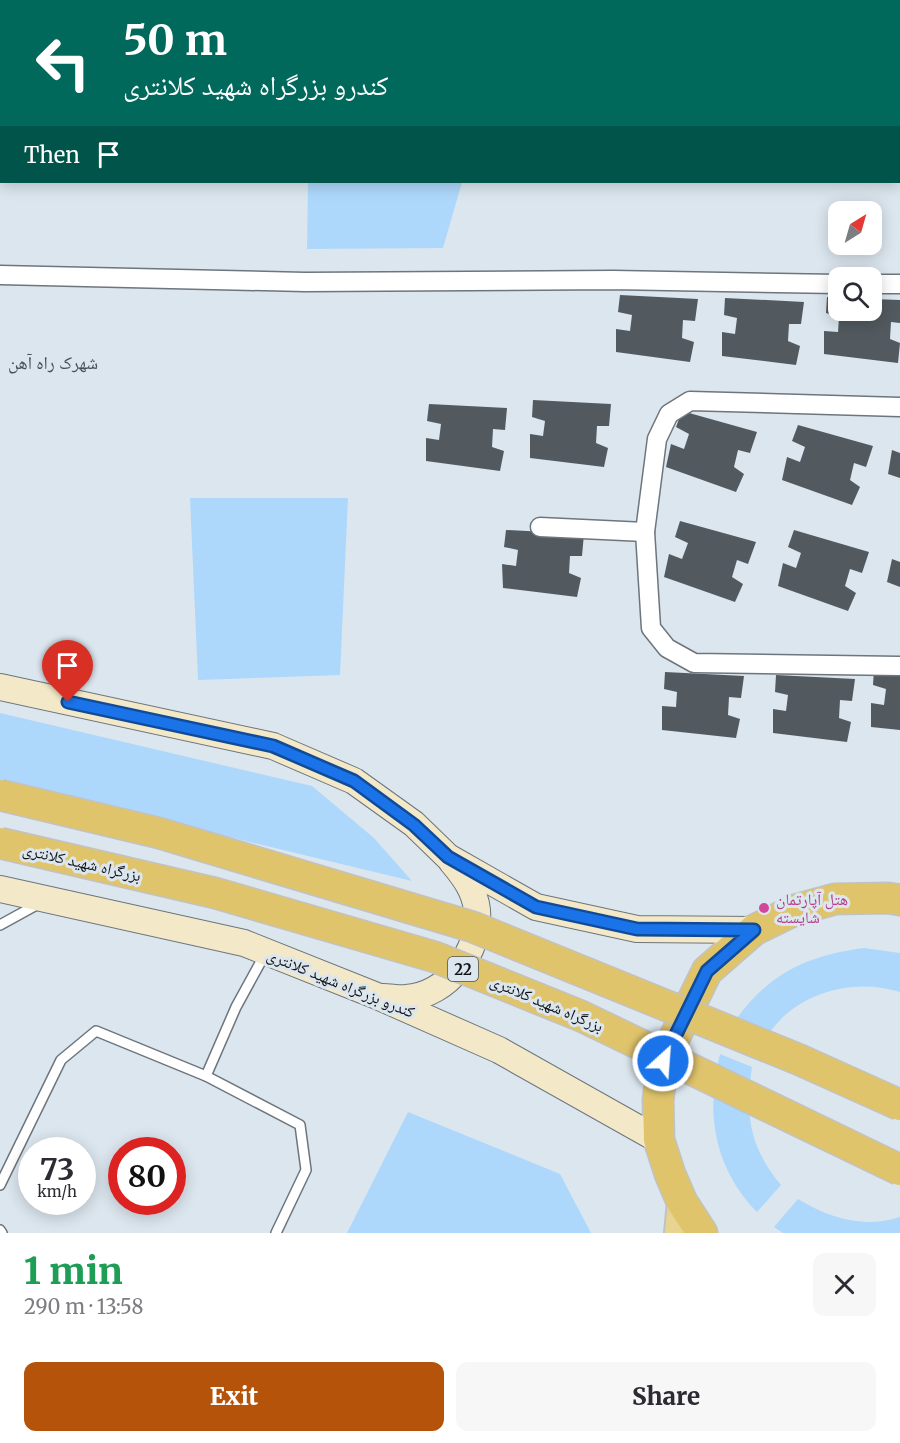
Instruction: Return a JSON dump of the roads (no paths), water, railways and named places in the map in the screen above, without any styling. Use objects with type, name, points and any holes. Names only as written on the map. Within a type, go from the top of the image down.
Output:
[{"type":"highway","points":[[0,795],[159,833],[474,927],[800,1059],[900,1105]]},
{"type":"highway","name":"بزرگراه شهید کلانتری","points":[[0,843],[214,893],[435,957],[581,1016],[900,1170]]},
{"type":"highway","points":[[702,1233],[682,1202],[659,1140],[658,1100],[663,1061],[707,971],[754,930],[795,910],[835,899],[888,898],[900,900]]},
{"type":"main road","points":[[0,687],[273,746],[354,781],[414,825],[448,857],[468,881],[477,910],[474,941],[461,968],[437,989],[408,998],[377,996]]},
{"type":"main road","points":[[448,857],[536,907],[637,929],[754,930]]},
{"type":"main road","name":"کندرو بزرگراه شهید کلانتری","points":[[0,889],[244,943],[377,996],[499,1050],[659,1140]]},
{"type":"main road","points":[[679,1233],[682,1202]]},
{"type":"street","points":[[0,275],[304,282],[613,280],[828,284]]},
{"type":"street","points":[[882,284],[900,285]]},
{"type":"street","points":[[900,407],[690,401],[669,414],[657,439],[645,532],[651,628],[667,648],[694,663],[900,666]]},
{"type":"street","points":[[540,527],[645,532]]},
{"type":"lane","points":[[0,926],[47,900]]},
{"type":"lane","points":[[206,1076],[236,1007],[267,952]]},
{"type":"lane","points":[[0,1185],[61,1060],[96,1031],[206,1076],[300,1125],[306,1170],[276,1233]]},
{"type":"place","name":"هتل آپارتمان شایسته","points":[[764,908]]},
{"type":"district","name":"شهرک راه آهن","points":[[53,362]]}]
